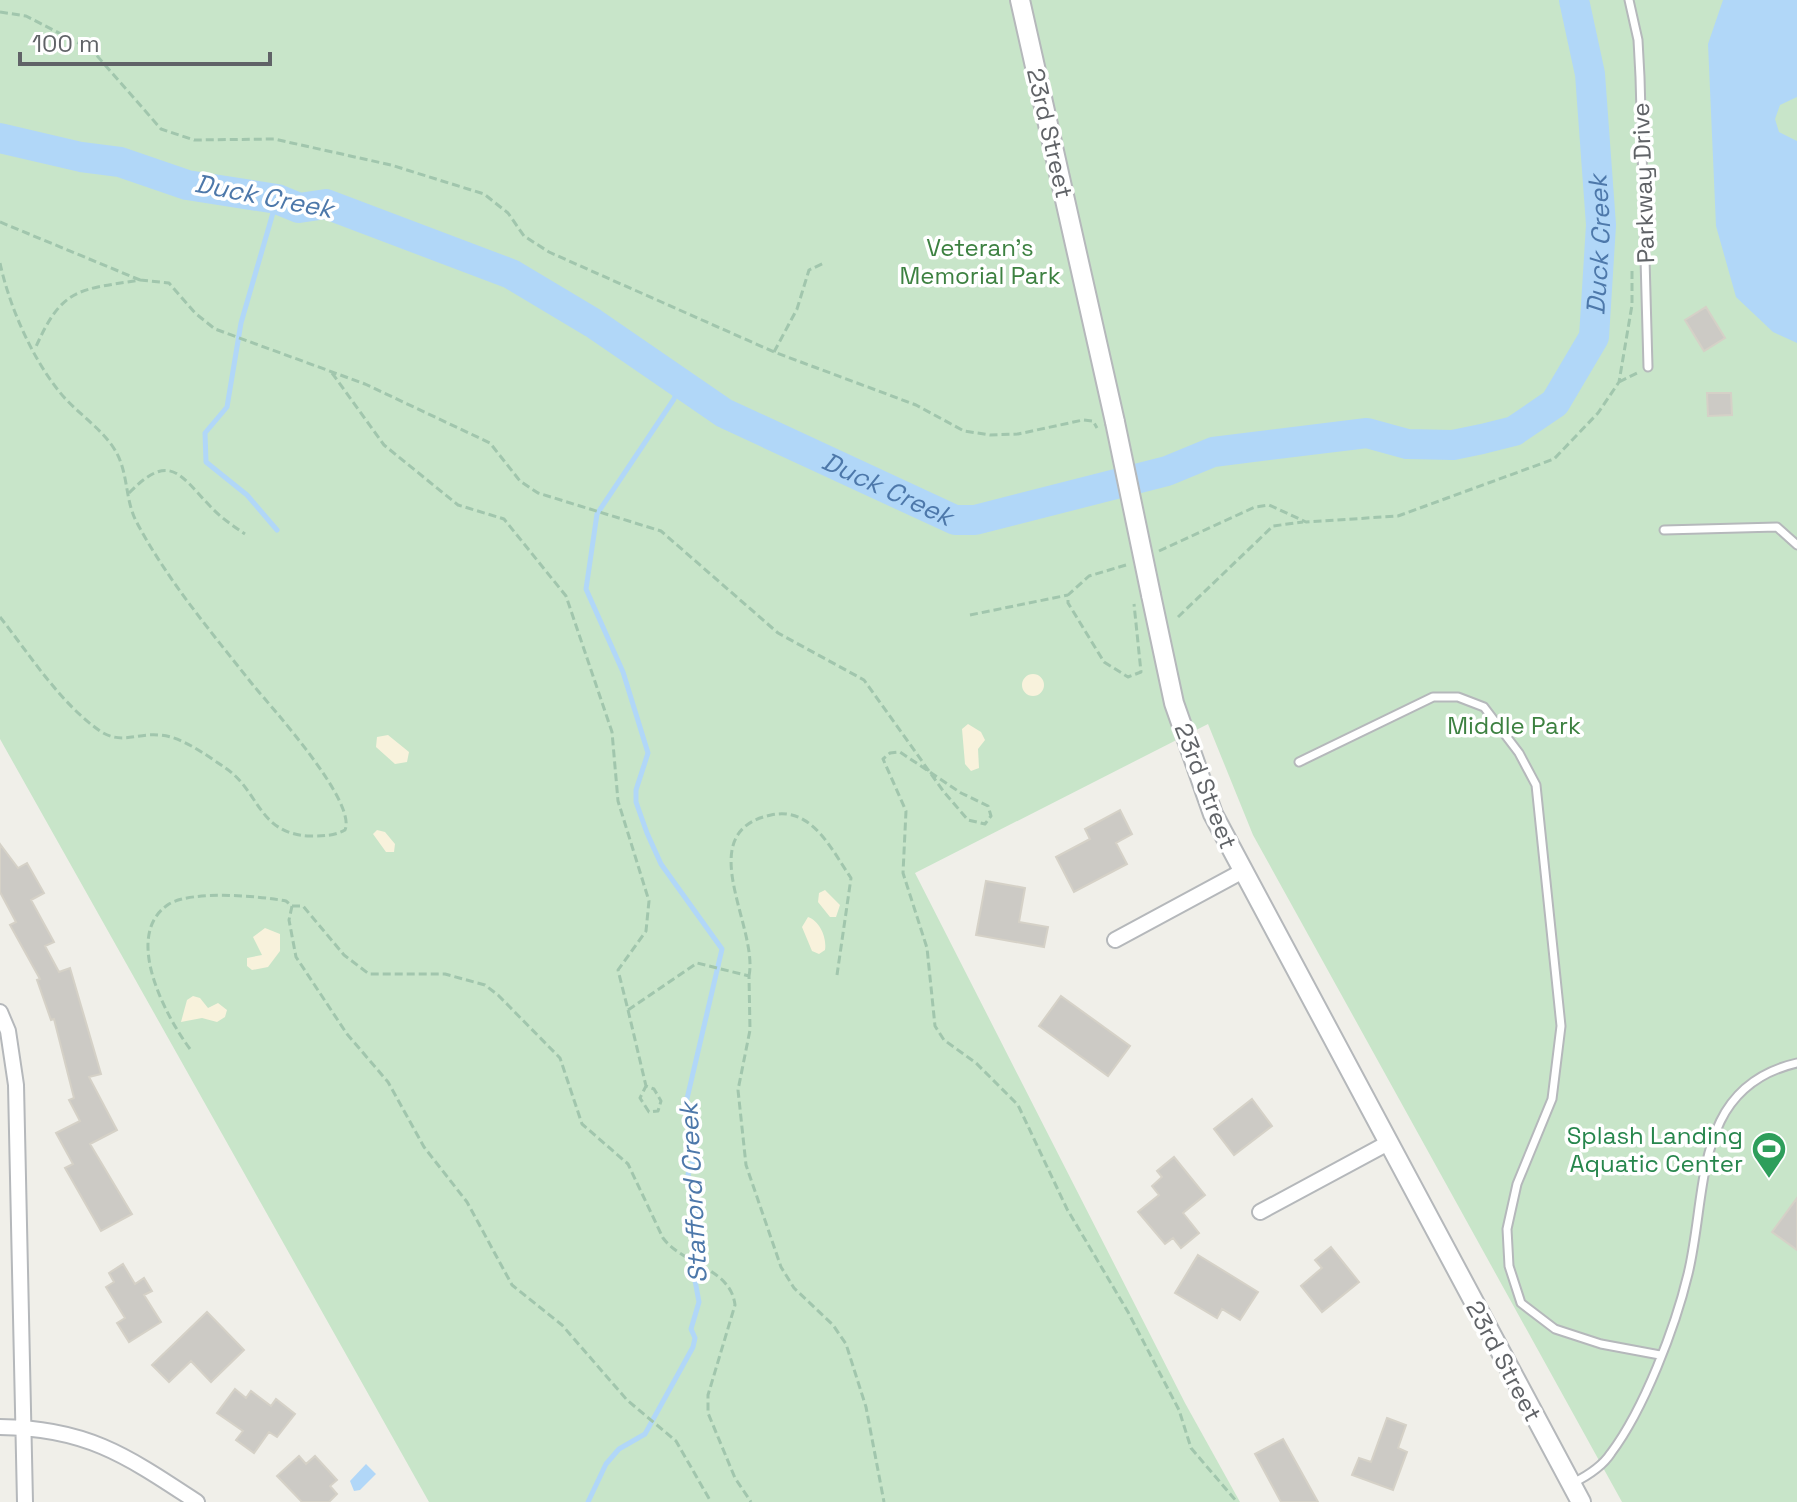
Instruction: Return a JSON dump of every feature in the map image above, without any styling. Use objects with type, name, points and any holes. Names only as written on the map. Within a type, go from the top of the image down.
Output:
[{"type":"street","name":"23rd Street","points":[[1020,0],[1115,422],[1143,596],[1174,703],[1213,814],[1241,872],[1581,1502]]},
{"type":"street","points":[[1115,940],[1241,872]]},
{"type":"street","points":[[0,1012],[8,1031],[16,1085],[25,1502]]},
{"type":"street","points":[[1260,1212],[1388,1143]]},
{"type":"street","points":[[0,1427],[57,1430],[87,1438],[150,1471],[197,1502]]},
{"type":"lane","name":"Parkway Drive","points":[[1629,0],[1639,65],[1648,367]]},
{"type":"lane","points":[[1664,530],[1777,527],[1797,545]]},
{"type":"lane","points":[[1299,762],[1433,697],[1458,697],[1484,707],[1519,753],[1536,785],[1561,1026],[1552,1099],[1517,1184],[1507,1229],[1509,1266],[1521,1303],[1555,1329],[1601,1344],[1660,1355]]},
{"type":"lane","points":[[1571,1484],[1590,1474],[1610,1455],[1630,1423],[1660,1355],[1688,1274],[1712,1137],[1733,1098],[1760,1077],[1797,1063]]},
{"type":"path","points":[[0,12],[26,16],[92,50],[161,129],[194,140],[274,139],[391,165],[484,194],[508,213],[524,236],[549,252],[774,352],[916,405],[964,431],[990,435],[1018,434],[1083,420],[1093,421],[1101,439]]},
{"type":"path","points":[[0,222],[140,280]]},
{"type":"path","points":[[1178,617],[1273,526],[1398,516],[1536,468],[1569,446],[1598,413],[1619,382],[1632,305],[1632,260]]},
{"type":"path","points":[[0,263],[35,351],[59,392],[112,445],[125,469],[134,517],[176,582],[324,776],[347,818],[345,830],[328,836],[286,833],[266,817],[228,770],[202,754],[165,736],[121,740],[98,729],[47,677],[0,617]]},
{"type":"path","points":[[774,352],[797,309],[809,270],[824,263]]},
{"type":"path","points":[[35,351],[52,313],[65,298],[80,291],[140,280],[169,283],[205,323],[226,334],[331,372],[490,443],[528,487],[661,531],[778,633],[871,686],[928,768],[968,820],[981,825],[989,821],[988,806],[961,793],[928,768],[900,752],[890,753],[883,759],[906,811],[903,873],[927,948],[935,1026],[944,1040],[976,1063],[1018,1105],[1067,1209],[1128,1312],[1179,1410],[1191,1448],[1237,1502]]},
{"type":"path","points":[[1619,382],[1648,367]]},
{"type":"path","points":[[331,372],[384,445],[458,505],[504,519],[566,596],[612,732],[618,801],[649,901],[646,931],[618,970],[646,1086],[640,1098],[649,1112],[658,1111],[661,1101],[654,1089],[646,1086]]},
{"type":"path","points":[[129,493],[150,475],[167,471],[184,476],[212,509],[245,534]]},
{"type":"path","points":[[1147,556],[1255,507],[1269,505],[1306,522]]},
{"type":"path","points":[[970,615],[1068,595],[1089,576],[1134,561]]},
{"type":"path","points":[[1068,595],[1068,603],[1104,662],[1128,677],[1141,672],[1132,613],[1143,596]]},
{"type":"path","points":[[837,975],[851,878],[804,816],[784,813],[753,823],[731,850],[730,868],[752,953],[749,976],[750,1030],[738,1099],[746,1165],[781,1267],[794,1288],[833,1325],[846,1344],[866,1407],[884,1502]]},
{"type":"path","points":[[190,1049],[162,1005],[150,965],[150,939],[162,910],[179,900],[269,898],[292,906],[303,906],[344,955],[369,974],[445,974],[485,985],[498,995],[560,1058],[586,1131],[623,1157],[638,1181],[663,1238],[678,1253],[722,1278],[732,1290],[735,1305],[708,1395],[708,1413],[735,1478],[751,1502]]},
{"type":"path","points":[[292,906],[289,920],[296,957],[347,1034],[388,1082],[424,1147],[472,1211],[506,1275],[521,1295],[573,1336],[638,1411],[670,1435],[711,1502]]},
{"type":"path","points":[[628,1010],[697,963],[749,976]]},
{"type":"green space","points":[[0,0],[1797,0],[1797,1502],[1622,1502],[1253,835],[1208,724],[915,873],[1185,1403],[1240,1502],[429,1502],[0,739]]},
{"type":"sand","points":[[1033,674],[1041,677],[1044,685],[1041,693],[1033,696],[1025,693],[1022,685],[1025,677]]},
{"type":"sand","points":[[968,724],[981,732],[985,740],[978,749],[979,768],[971,771],[965,764],[962,729]]},
{"type":"sand","points":[[388,735],[409,752],[407,762],[395,764],[376,747],[377,737]]},
{"type":"sand","points":[[377,830],[385,832],[395,844],[394,852],[386,852],[373,834]]},
{"type":"sand","points":[[825,890],[840,905],[836,917],[830,917],[818,902],[819,893]]},
{"type":"sand","points":[[808,917],[816,922],[824,935],[825,950],[819,954],[812,951],[802,927]]},
{"type":"sand","points":[[265,928],[280,934],[280,951],[268,967],[252,970],[247,966],[247,958],[262,955],[253,937]]},
{"type":"sand","points":[[193,996],[200,998],[208,1008],[218,1003],[227,1010],[225,1017],[217,1022],[202,1018],[181,1022],[187,1000]]},
{"type":"water","points":[[1723,0],[1797,0],[1797,97],[1780,105],[1775,119],[1779,132],[1797,141],[1797,343],[1773,332],[1736,297],[1716,226],[1708,44]]},
{"type":"water","points":[[366,1464],[376,1474],[360,1490],[354,1491],[350,1481]]},
{"type":"building","points":[[1706,307],[1725,338],[1704,351],[1685,320]]},
{"type":"building","points":[[1707,393],[1731,393],[1732,415],[1708,416]]},
{"type":"building","points":[[1120,810],[1132,834],[1116,843],[1127,864],[1074,892],[1056,857],[1090,839],[1085,829]]},
{"type":"building","points":[[0,844],[18,868],[27,863],[44,893],[31,900],[54,942],[45,946],[59,972],[70,968],[101,1074],[89,1077],[117,1130],[90,1144],[132,1214],[101,1231],[65,1168],[73,1164],[56,1133],[80,1121],[69,1100],[74,1098],[54,1019],[51,1020],[37,980],[40,979],[10,925],[16,922],[0,892]]},
{"type":"building","points":[[986,881],[1025,888],[1019,922],[1048,927],[1044,947],[976,935]]},
{"type":"building","points":[[1061,996],[1130,1046],[1108,1076],[1039,1026]]},
{"type":"building","points":[[1252,1099],[1272,1126],[1234,1155],[1214,1129]]},
{"type":"building","points":[[1174,1157],[1205,1195],[1183,1213],[1199,1233],[1181,1248],[1173,1238],[1165,1244],[1138,1212],[1159,1195],[1152,1186],[1162,1177],[1157,1171]]},
{"type":"building","points":[[1797,1198],[1797,1250],[1772,1232]]},
{"type":"building","points":[[1331,1247],[1359,1282],[1322,1312],[1301,1286],[1322,1268],[1315,1260]]},
{"type":"building","points":[[1198,1255],[1258,1292],[1240,1320],[1222,1309],[1217,1318],[1175,1293]]},
{"type":"building","points":[[123,1264],[135,1284],[144,1278],[152,1291],[144,1295],[161,1322],[129,1342],[117,1323],[125,1318],[106,1287],[114,1282],[109,1273]]},
{"type":"building","points":[[207,1312],[244,1350],[211,1382],[191,1361],[169,1382],[152,1365]]},
{"type":"building","points":[[235,1389],[246,1398],[251,1391],[271,1406],[276,1399],[295,1414],[277,1437],[269,1432],[254,1453],[236,1440],[243,1431],[217,1413]]},
{"type":"building","points":[[1387,1418],[1406,1425],[1398,1448],[1407,1452],[1393,1490],[1352,1475],[1359,1458],[1371,1462]]},
{"type":"building","points":[[1283,1439],[1318,1502],[1281,1502],[1255,1454]]},
{"type":"building","points":[[299,1456],[306,1464],[315,1456],[337,1480],[330,1486],[337,1494],[329,1502],[302,1502],[277,1476]]},
{"type":"waterway","name":"Duck Creek","points":[[0,138],[81,157],[120,162],[187,185],[277,199],[299,208],[326,204],[511,274],[593,323],[724,413],[955,520],[975,520],[1167,471],[1213,452],[1367,433],[1407,444],[1453,445],[1514,431],[1555,403],[1594,337],[1601,225],[1590,74],[1574,0]]},
{"type":"waterway","points":[[277,199],[241,323],[227,407],[205,433],[206,462],[247,495],[277,530]]},
{"type":"waterway","name":"Stafford Creek","points":[[588,1502],[606,1464],[619,1449],[645,1434],[693,1347],[695,1338],[691,1329],[699,1302],[694,1275],[698,1251],[693,1230],[698,1214],[688,1174],[694,1159],[695,1140],[686,1103],[722,949],[661,864],[647,833],[636,802],[636,790],[648,753],[623,672],[586,589],[597,514],[674,399],[679,385]]},
{"type":"place","name":"Splash Landing Aquatic Center","points":[[1769,1180]]},
{"type":"park label","name":"Veteran's Memorial Park","points":[[980,261]]},
{"type":"park label","name":"Middle Park","points":[[1514,725]]}]
